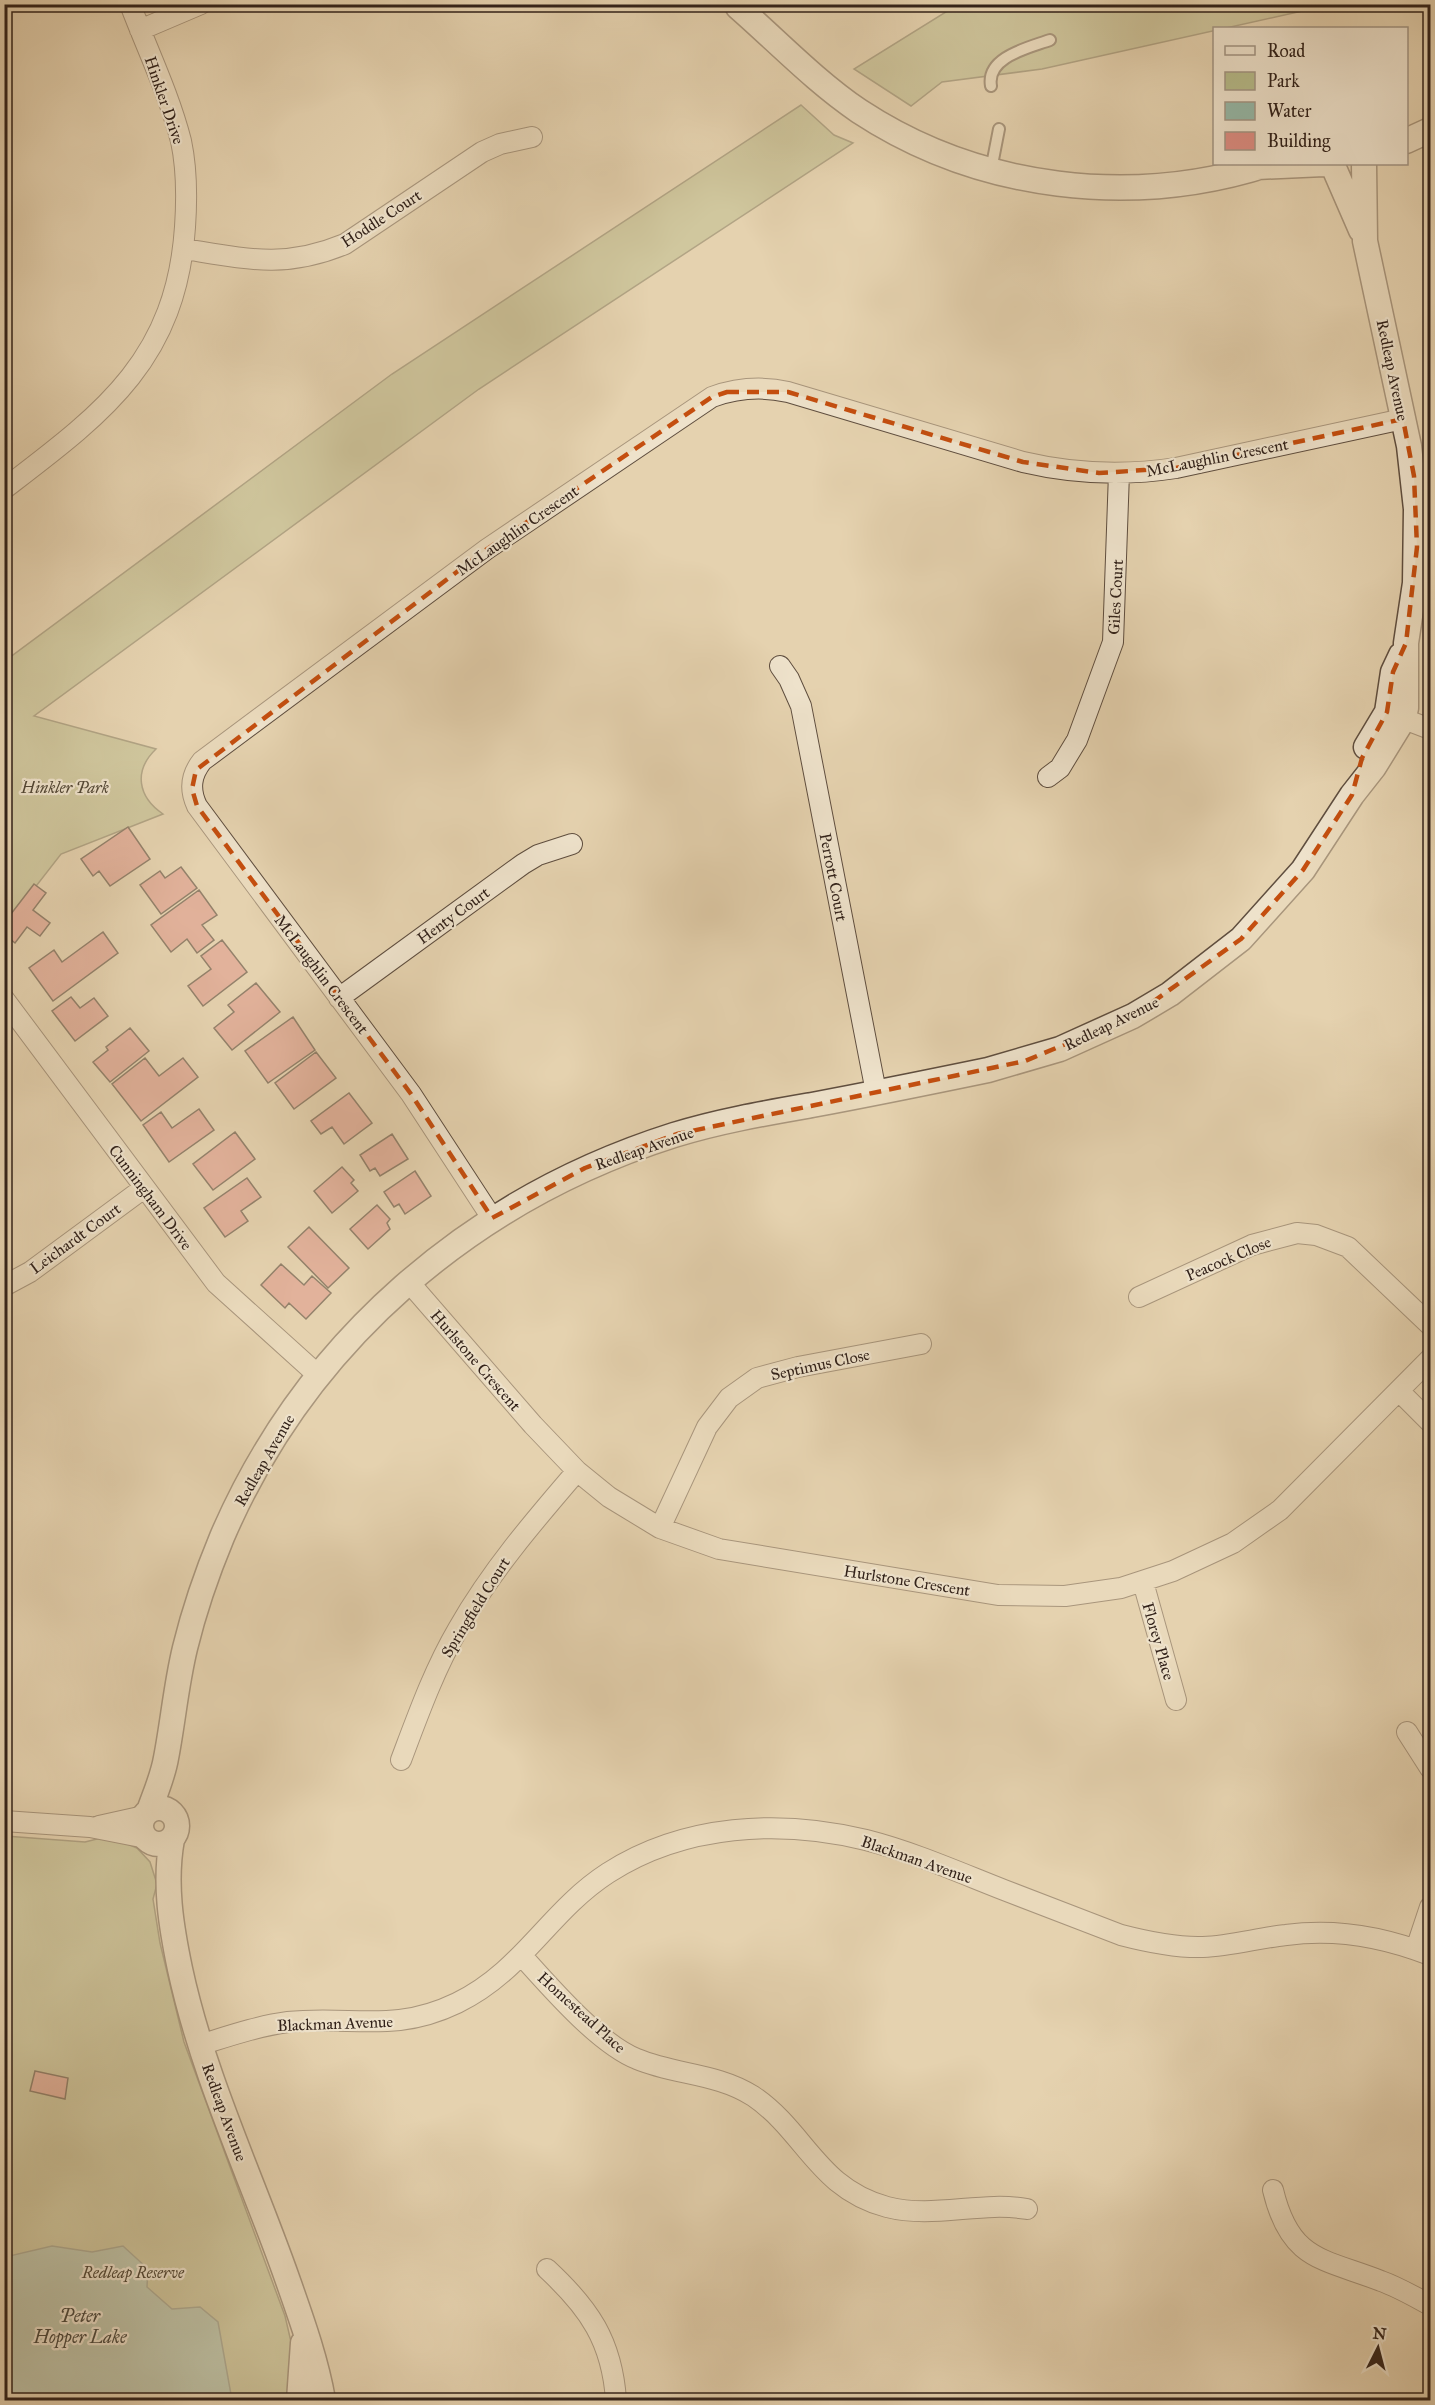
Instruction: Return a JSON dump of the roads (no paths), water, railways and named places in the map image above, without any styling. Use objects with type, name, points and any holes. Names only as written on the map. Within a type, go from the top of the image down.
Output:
[{"type":"street","name":"Hinkler Drive","points":[[4,489],[75,435],[122,389],[141,363],[164,321],[176,288],[184,249],[186,208],[181,143],[130,4]]},
{"type":"street","points":[[140,30],[201,4]]},
{"type":"street","points":[[747,5],[784,47],[842,99],[873,120],[931,150],[991,171],[1057,184],[1121,187],[1193,181],[1263,165],[1329,165],[1347,173],[1362,165]]},
{"type":"street","points":[[1408,132],[1430,130]]},
{"type":"street","points":[[1408,141],[1430,130]]},
{"type":"street","name":"Hoddle Court","points":[[184,249],[279,261],[323,253],[345,244],[482,152],[500,144],[532,137]]},
{"type":"street","name":"Redleap Avenue","points":[[1329,165],[1365,241]]},
{"type":"street","name":"Redleap Avenue","points":[[323,2400],[318,2372],[304,2329],[201,2045],[186,1995],[168,1890],[151,1823],[166,1761],[185,1648],[211,1565],[240,1499],[285,1421],[318,1376],[354,1334],[408,1281],[492,1218],[585,1168],[676,1134],[737,1119],[988,1070],[1051,1052],[1123,1021],[1170,994],[1241,939],[1274,905],[1303,870],[1352,795],[1362,758],[1398,714],[1393,672],[1406,643],[1415,583],[1417,547],[1414,476],[1365,241],[1364,165]]},
{"type":"street","name":"McLaughlin Crescent","points":[[492,1218],[424,1111],[197,806],[192,789],[196,770],[212,754],[487,549],[702,403],[727,392],[771,388],[1023,462],[1074,471],[1119,473],[1176,468],[1403,419]]},
{"type":"street","name":"Giles Court","points":[[1048,777],[1064,762],[1077,740],[1113,642],[1119,473]]},
{"type":"street","name":"Perrott Court","points":[[780,666],[789,679],[801,706],[876,1092]]},
{"type":"street","points":[[1398,714],[1431,719]]},
{"type":"street","points":[[1398,714],[1431,729]]},
{"type":"street","name":"Henty Court","points":[[339,998],[523,864],[538,855],[572,844]]},
{"type":"street","name":"Cunningham Drive","points":[[4,999],[216,1283],[318,1376]]},
{"type":"street","name":"Leichardt Court","points":[[4,1286],[30,1272],[144,1188]]},
{"type":"street","name":"Peacock Close","points":[[1139,1297],[1252,1245],[1297,1233],[1316,1235],[1348,1247],[1366,1260],[1431,1325]]},
{"type":"street","name":"Hurlstone Crescent","points":[[408,1281],[533,1425],[577,1471],[609,1497],[660,1528],[687,1539],[739,1553],[998,1595],[1065,1596],[1100,1592],[1143,1582],[1205,1557],[1259,1526],[1304,1487],[1431,1359]]},
{"type":"street","name":"Septimus Close","points":[[660,1528],[707,1427],[729,1398],[744,1386],[774,1372],[921,1344]]},
{"type":"street","points":[[1399,1390],[1431,1422]]},
{"type":"street","name":"Springfield Court","points":[[401,1760],[420,1708],[458,1629],[502,1560],[577,1471]]},
{"type":"street","name":"Florey Place","points":[[1143,1582],[1176,1700]]},
{"type":"street","points":[[1407,1732],[1431,1768]]},
{"type":"street","points":[[4,1821],[90,1827],[151,1823]]},
{"type":"street","name":"Redleap Avenue","points":[[151,1823],[177,1822],[172,1839],[168,1890]]},
{"type":"street","name":"Blackman Avenue","points":[[201,2045],[289,2022],[366,2024],[410,2019],[455,2004],[479,1991],[522,1956],[570,1902],[593,1883],[640,1855],[691,1837],[718,1832],[758,1829],[828,1833],[885,1846],[1121,1935],[1149,1942],[1201,1947],[1225,1946],[1285,1935],[1335,1932],[1357,1934],[1423,1952]]},
{"type":"street","points":[[1423,1952],[1431,1907]]},
{"type":"street","name":"Homestead Place","points":[[522,1956],[550,1988],[616,2048],[658,2067],[713,2077],[753,2097],[783,2122],[816,2163],[836,2182],[859,2196],[911,2212],[938,2213],[994,2206],[1027,2210]]},
{"type":"street","points":[[1274,2190],[1282,2223],[1301,2247],[1314,2257],[1383,2281],[1431,2305]]},
{"type":"street","points":[[547,2269],[572,2292],[600,2331],[614,2375],[616,2400]]},
{"type":"street","name":"Redleap Avenue","points":[[299,2400],[304,2329]]},
{"type":"lane","points":[[991,86],[990,74],[997,63],[1050,40]]},
{"type":"lane","points":[[991,171],[999,129]]},
{"type":"water","name":"Peter Hopper Lake","points":[[52,2246],[92,2252],[123,2246],[148,2269],[147,2287],[172,2309],[200,2307],[218,2322],[232,2400],[5,2400],[5,2257]]},
{"type":"park label","name":"Hinkler Park","points":[[65,787]]},
{"type":"park label","name":"Redleap Reserve","points":[[133,2272]]}]
